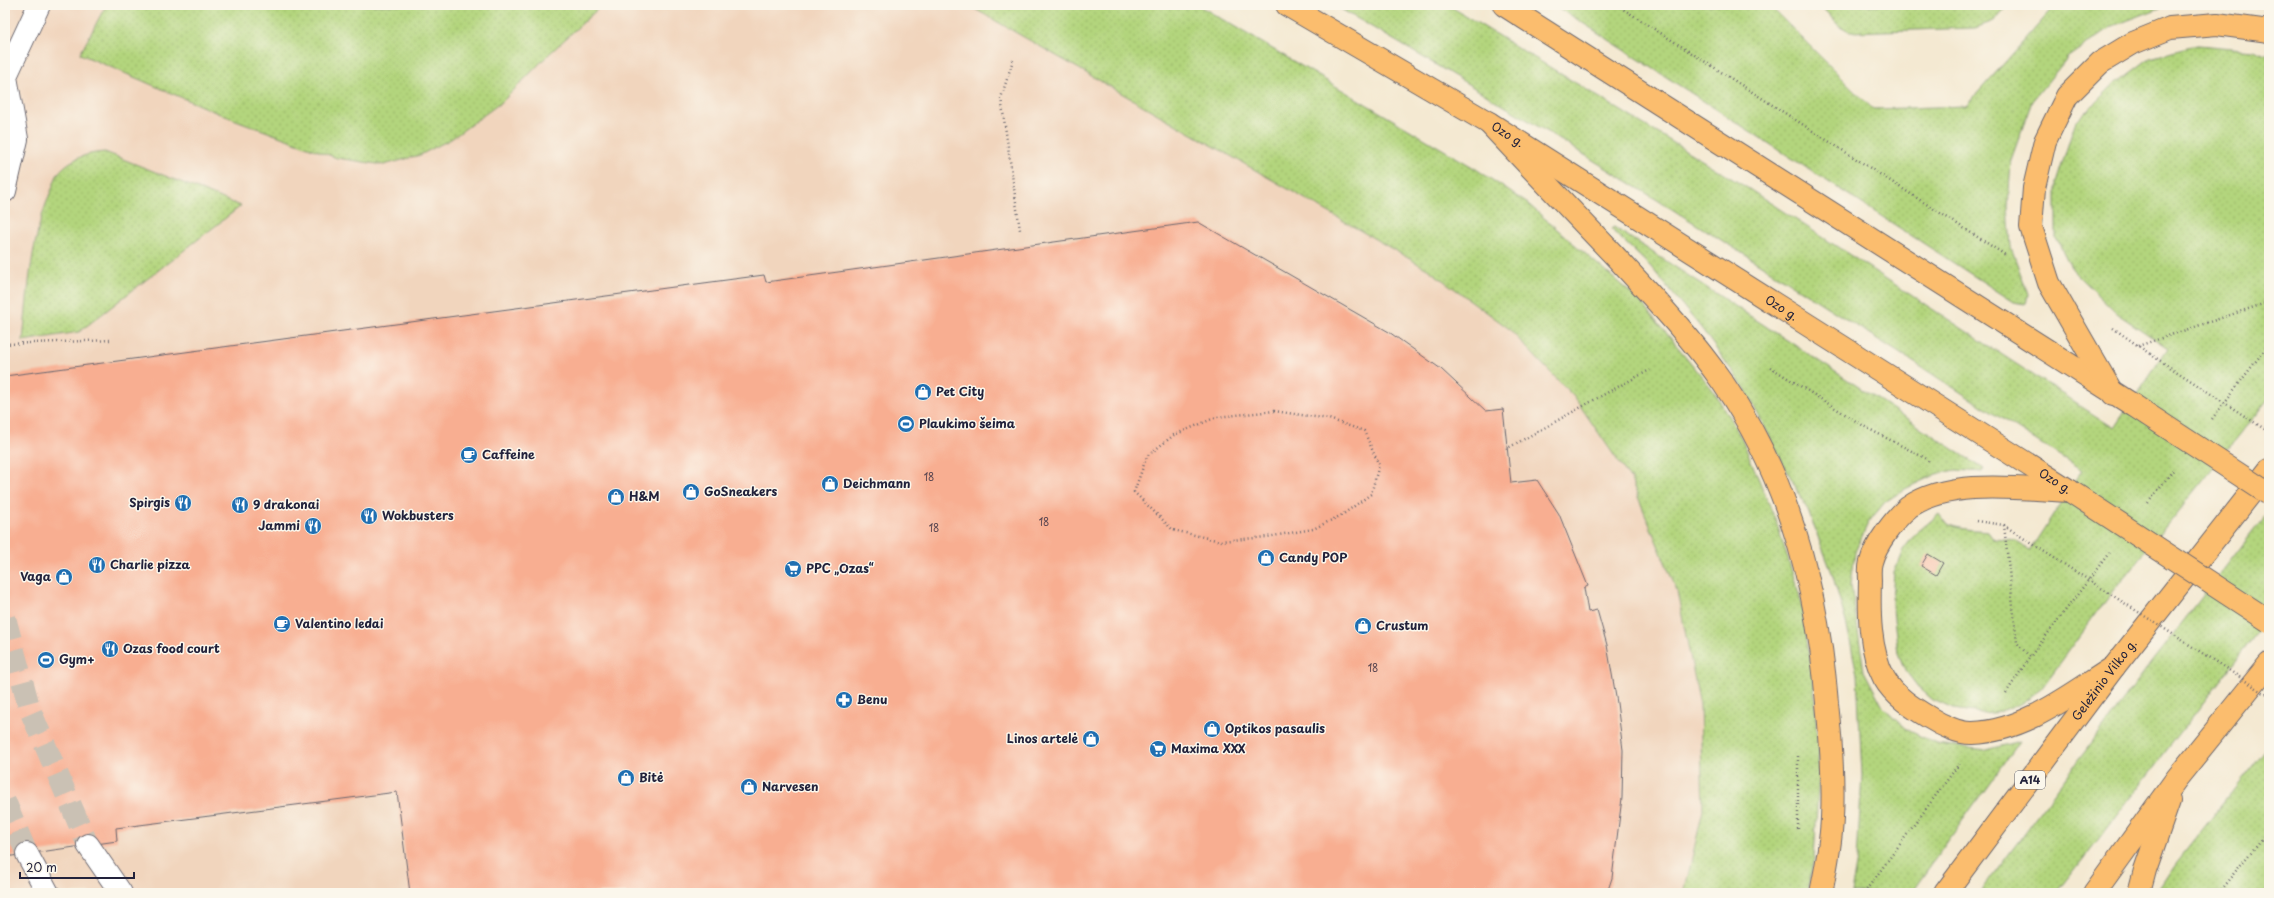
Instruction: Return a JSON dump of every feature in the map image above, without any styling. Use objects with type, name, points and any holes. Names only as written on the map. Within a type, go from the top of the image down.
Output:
[{"type":"main road","name":"Ozo g.","points":[[1287,5],[1489,123],[2070,491],[2269,621]]},
{"type":"main road","points":[[1504,5],[2030,338],[2113,394],[2133,405],[2269,494]]},
{"type":"main road","points":[[2113,394],[2049,283],[2031,227],[2034,188],[2045,141],[2067,96],[2100,63],[2133,43],[2170,28],[2217,24],[2269,31]]},
{"type":"main road","points":[[1489,123],[1652,295],[1701,354],[1723,383],[1755,436],[1788,510],[1811,582],[1825,678],[1831,745],[1832,819],[1821,893]]},
{"type":"main road","name":"Geležinio Vilko g.","points":[[1945,893],[2114,667],[2269,470]]},
{"type":"main road","points":[[2070,491],[1973,487],[1941,493],[1909,507],[1884,535],[1870,563],[1869,605],[1873,646],[1884,678],[1907,705],[1939,724],[1972,733],[2001,730],[2039,714],[2114,667]]},
{"type":"main road","points":[[2094,893],[2177,778],[2269,664]]},
{"type":"main road","points":[[2139,893],[2145,870],[2177,778]]},
{"type":"street","points":[[5,192],[17,139],[5,77],[39,5]]},
{"type":"street","points":[[88,845],[121,893]]},
{"type":"street","points":[[27,854],[48,893]]},
{"type":"path","points":[[1617,5],[2009,257]]},
{"type":"path","points":[[1013,60],[1001,98],[1020,230]]},
{"type":"path","points":[[2138,346],[2269,302]]},
{"type":"path","points":[[5,344],[112,340]]},
{"type":"path","points":[[2150,354],[2269,432]]},
{"type":"path","points":[[1770,368],[1867,428],[1927,459],[1941,493]]},
{"type":"path","points":[[1506,449],[1565,417],[1587,402],[1650,370]]},
{"type":"path","points":[[1274,411],[1329,419],[1364,431],[1378,465],[1371,494],[1342,515],[1313,529],[1267,537],[1220,541],[1173,530],[1134,492],[1147,456],[1174,435],[1218,416],[1274,411]]},
{"type":"path","points":[[2004,525],[2017,643]]},
{"type":"path","points":[[2016,534],[2269,696]]},
{"type":"path","points":[[1864,893],[1982,732],[2030,657]]},
{"type":"path","points":[[1798,747],[1798,837]]},
{"type":"path","points":[[2218,893],[2269,830]]},
{"type":"shaded area","name":"PPC „Ozas“","points":[[5,5],[106,5],[80,54],[220,114],[337,158],[503,101],[549,54],[602,5],[968,5],[1429,270],[1507,327],[1574,397],[1631,480],[1677,591],[1700,705],[1703,810],[1684,893],[5,893]]},
{"type":"green space","points":[[106,5],[602,5],[549,54],[503,101],[451,139],[420,155],[384,165],[337,158],[220,114],[80,54]]},
{"type":"green space","points":[[968,5],[1198,5],[1476,169],[1528,204],[1641,302],[1713,390],[1742,439],[1776,521],[1800,597],[1814,684],[1819,773],[1814,858],[1807,893],[1684,893],[1703,810],[1700,705],[1677,591],[1631,480],[1574,397],[1507,327],[1429,270]]},
{"type":"green space","points":[[1334,5],[1448,5],[1749,189],[2114,428],[2168,348],[2116,313],[2073,271],[2056,238],[2056,183],[2075,123],[2110,88],[2150,58],[2198,45],[2254,50],[2269,56],[2269,398],[2108,598],[2041,689],[2020,704],[2004,711],[1981,713],[1953,709],[1933,700],[1918,687],[1905,670],[1898,653],[1892,601],[1894,572],[1903,550],[1915,534],[1939,514],[1948,524],[1960,528],[1988,531],[1994,539],[2015,541],[2030,550],[2082,470],[1711,233],[1523,117]]},
{"type":"green space","points":[[1555,5],[1769,5],[1873,109],[1966,106],[2056,5],[2173,5],[2165,6],[2113,26],[2068,57],[2032,101],[2011,160],[2008,207],[2011,247],[2028,295],[2026,304],[2014,302]]},
{"type":"green space","points":[[1820,5],[2008,5],[1994,21],[1975,28],[1851,32],[1838,25]]},
{"type":"green space","points":[[105,152],[241,206],[79,332],[23,341],[35,244],[39,225],[57,176],[64,167],[80,157]]},
{"type":"green space","points":[[1614,227],[1984,469],[1982,472],[1956,470],[1936,474],[1905,489],[1885,502],[1868,523],[1855,552],[1851,585],[1864,671],[1883,707],[1908,730],[1936,744],[1987,750],[2019,741],[1911,893],[1851,893],[1857,859],[1862,775],[1857,674],[1846,622],[1832,573],[1808,511],[1745,389],[1702,329],[1651,267],[1611,229]]},
{"type":"green space","points":[[2269,511],[2269,617],[2057,893],[1980,893],[2153,660]]},
{"type":"green space","points":[[2269,745],[2269,893],[2156,893],[2173,867]]},
{"type":"building","name":"PPC „Ozas“","points":[[1198,222],[1389,332],[1441,369],[1486,411],[1503,409],[1511,483],[1537,480],[1559,514],[1588,586],[1584,588],[1588,612],[1597,610],[1607,645],[1623,750],[1622,798],[1612,878],[1607,893],[410,893],[397,792],[116,828],[117,841],[5,857],[5,376],[764,275],[766,282]]},
{"type":"building","points":[[1928,554],[1943,563],[1936,575],[1921,566]]},
{"type":"tunnel","points":[[5,618],[30,710],[88,845]]},
{"type":"tunnel","points":[[5,801],[27,854]]},
{"type":"place","name":"Pet City","points":[[923,392]]},
{"type":"place","name":"Plaukimo šeima","points":[[906,424]]},
{"type":"place","name":"Caffeine","points":[[469,455]]},
{"type":"place","name":"Deichmann","points":[[830,484]]},
{"type":"place","name":"GoSneakers","points":[[691,492]]},
{"type":"place","name":"H&M","points":[[616,497]]},
{"type":"place","name":"Spirgis","points":[[183,503]]},
{"type":"place","name":"9 drakonai","points":[[240,505]]},
{"type":"place","name":"Wokbusters","points":[[369,516]]},
{"type":"place","name":"Jammi","points":[[313,526]]},
{"type":"place","name":"Candy POP","points":[[1266,558]]},
{"type":"place","name":"Charlie pizza","points":[[97,565]]},
{"type":"place","name":"PPC „Ozas“","points":[[793,569]]},
{"type":"place","name":"Vaga","points":[[64,577]]},
{"type":"place","name":"Valentino ledai","points":[[282,624]]},
{"type":"place","name":"Crustum","points":[[1363,626]]},
{"type":"place","name":"Ozas food court","points":[[110,649]]},
{"type":"place","name":"Gym+","points":[[46,660]]},
{"type":"place","name":"Benu","points":[[844,700]]},
{"type":"place","name":"Optikos pasaulis","points":[[1212,729]]},
{"type":"place","name":"Linos artelė","points":[[1091,739]]},
{"type":"place","name":"Maxima XXX","points":[[1158,749]]},
{"type":"place","name":"Bitė","points":[[626,778]]},
{"type":"place","name":"Narvesen","points":[[749,787]]}]
